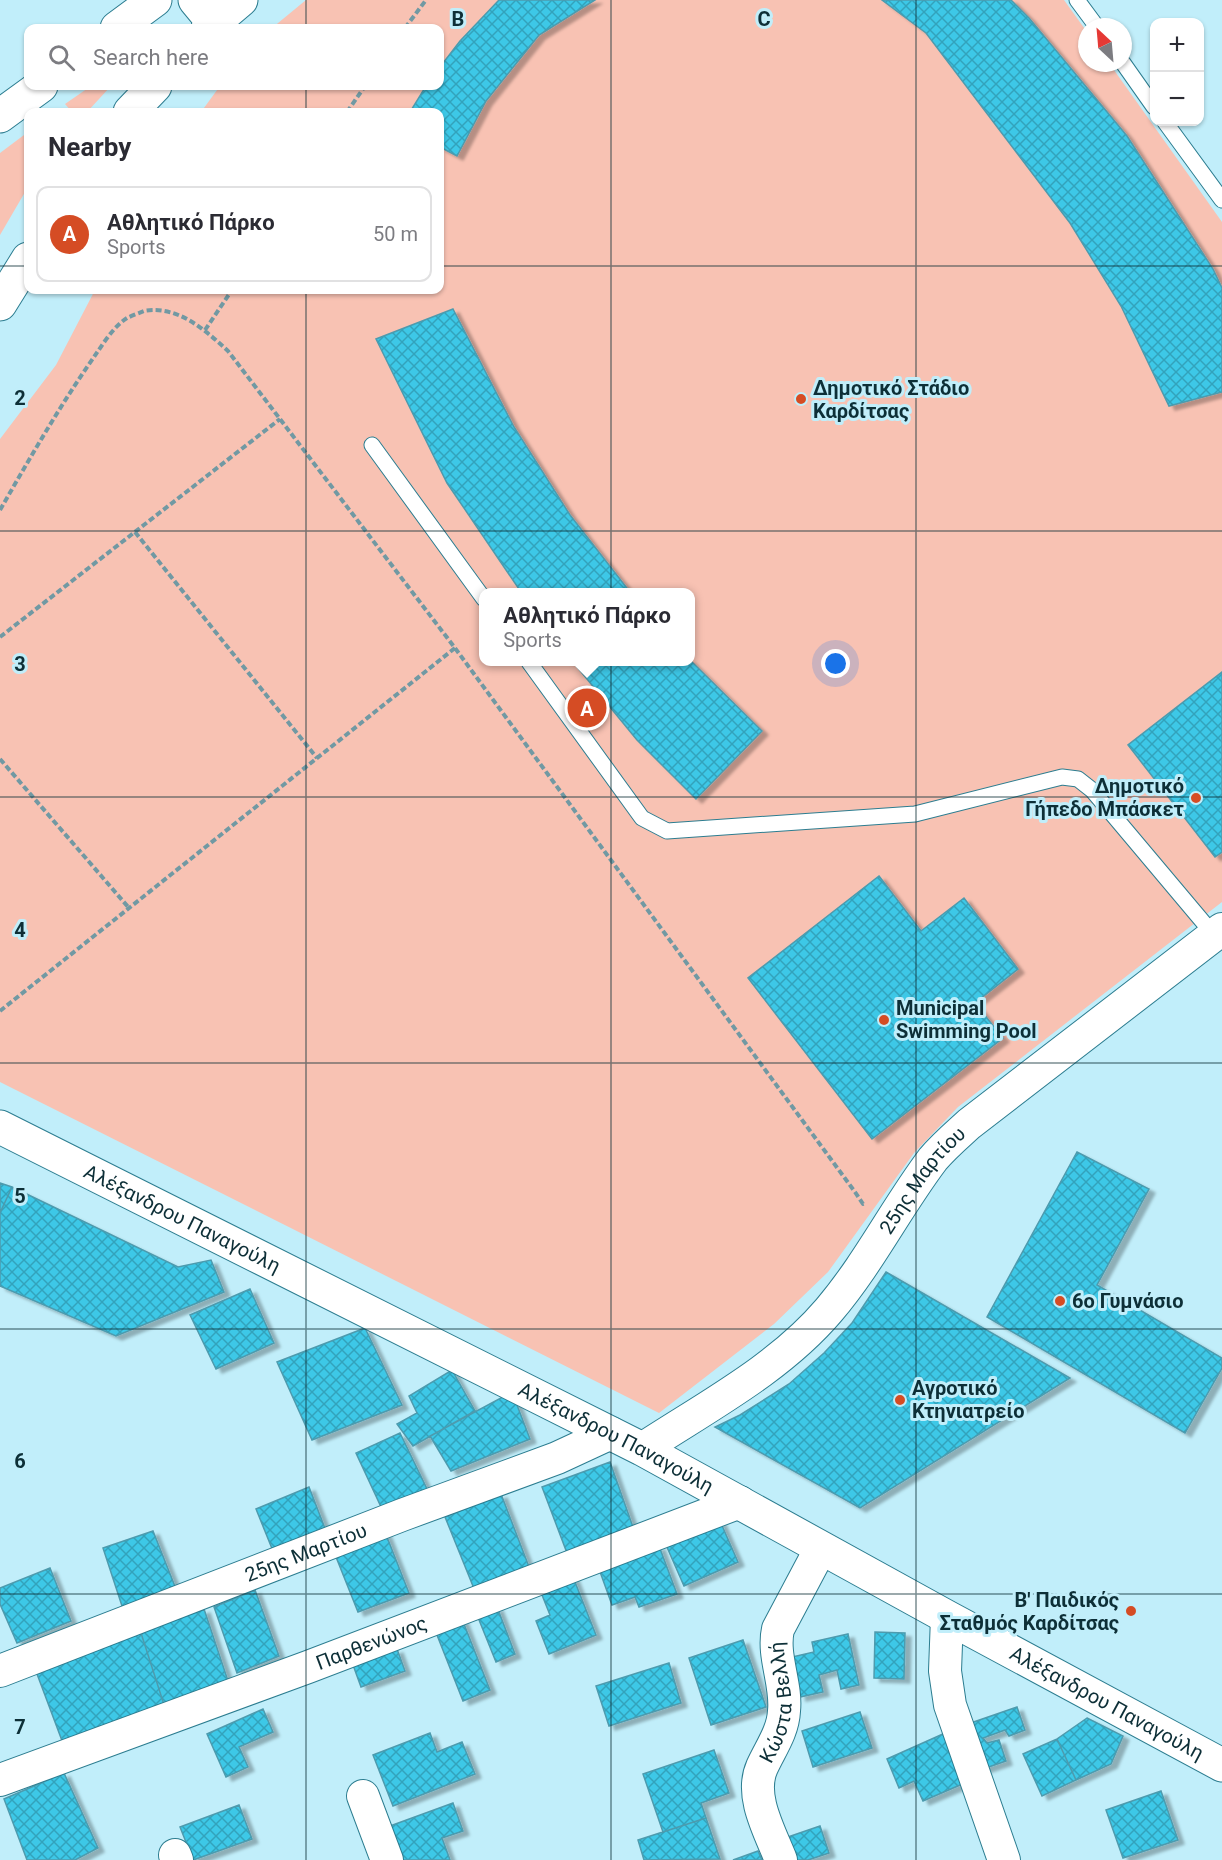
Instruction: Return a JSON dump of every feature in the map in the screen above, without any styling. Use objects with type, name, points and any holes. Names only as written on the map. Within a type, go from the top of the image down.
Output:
[{"type":"street","points":[[122,24],[155,0]]},
{"type":"street","points":[[206,17],[241,0]]},
{"type":"street","points":[[0,116],[36,90]]},
{"type":"street","points":[[134,108],[151,90]]},
{"type":"street","points":[[0,304],[24,265]]},
{"type":"street","name":"25ης Μαρτίου","points":[[642,1449],[788,1351],[827,1312],[854,1279],[907,1196],[950,1141],[981,1114],[1218,932]]},
{"type":"street","name":"Αλέξανδρου Παναγούλη","points":[[0,1127],[642,1449],[1222,1765]]},
{"type":"street","name":"25ης Μαρτίου","points":[[0,1671],[402,1515],[557,1458],[611,1433]]},
{"type":"street","name":"Παρθενώνος","points":[[0,1780],[308,1667],[740,1502]]},
{"type":"street","name":"Κώστα Βελλή","points":[[781,1860],[760,1804],[758,1790],[761,1768],[778,1735],[784,1712],[782,1676],[776,1641],[778,1629],[821,1548]]},
{"type":"street","points":[[947,1617],[945,1671],[950,1705],[1004,1860]]},
{"type":"street","points":[[363,1796],[387,1860]]},
{"type":"lane","points":[[1077,0],[1090,18]]},
{"type":"lane","points":[[1130,72],[1150,100]]},
{"type":"lane","points":[[1168,126],[1222,200]]},
{"type":"lane","points":[[372,446],[479,593]]},
{"type":"lane","points":[[532,666],[642,818],[667,831],[915,814],[1062,777],[1078,779],[1092,790],[1218,932]]},
{"type":"path","points":[[408,24],[426,0]]},
{"type":"path","points":[[350,108],[362,90]]},
{"type":"path","points":[[205,330],[229,294]]},
{"type":"path","points":[[0,510],[64,399],[108,337],[126,319],[143,312],[161,310],[188,319],[205,330],[228,351],[454,648],[863,1204]]},
{"type":"path","points":[[0,637],[280,419]]},
{"type":"path","points":[[135,532],[317,758]]},
{"type":"path","points":[[0,1011],[454,648]]},
{"type":"path","points":[[0,759],[129,908]]},
{"type":"shaded area","points":[[306,0],[1064,0],[1078,19],[1078,72],[1115,72],[1150,121],[1150,126],[1154,126],[1222,222],[1222,672],[1128,745],[1215,857],[1222,852],[1222,902],[958,1107],[914,1153],[828,1272],[774,1324],[659,1413],[0,1082],[0,439],[56,365],[93,294],[444,294],[444,108],[204,108],[217,90],[444,90],[444,24],[277,24]],"holes":[[[879,877],[921,931],[964,899],[1018,969],[975,1003],[1002,1037],[872,1139],[748,978]]]},
{"type":"shaded area","points":[[85,90],[107,90],[91,108],[68,108],[65,104]]},
{"type":"shaded area","points":[[24,135],[24,194],[0,235],[0,153]]},
{"type":"building","points":[[499,0],[595,0],[539,35],[486,101],[457,156],[444,149],[444,108],[412,108],[424,90],[444,90],[444,62],[460,41]]},
{"type":"building","points":[[882,0],[1011,0],[1029,18],[1127,136],[1213,269],[1222,288],[1222,392],[1169,406],[1121,306],[1070,223],[926,33]]},
{"type":"building","points":[[453,309],[514,427],[570,515],[627,588],[518,588],[447,483],[376,339]]},
{"type":"building","points":[[695,665],[762,731],[696,799],[637,740],[576,666]]},
{"type":"building","name":"Δημοτικό Γήπεδο Μπάσκετ","points":[[1222,672],[1222,852],[1215,857],[1128,745]]},
{"type":"building","name":"Municipal Swimming Pool","points":[[879,876],[921,931],[964,898],[1018,969],[975,1003],[1003,1038],[872,1139],[748,978]]},
{"type":"building","name":"6ο Γυμνάσιο","points":[[1077,1152],[1149,1189],[1097,1285],[1222,1358],[1222,1368],[1185,1433],[987,1317]]},
{"type":"building","points":[[0,1183],[12,1187],[0,1213]]},
{"type":"building","points":[[12,1187],[178,1267],[211,1260],[224,1292],[116,1336],[0,1286],[0,1213]]},
{"type":"building","name":"Αγροτικό Κτηνιατρείο","points":[[886,1272],[1070,1378],[860,1508],[715,1427],[740,1415],[789,1384],[824,1353],[852,1323]]},
{"type":"building","points":[[250,1289],[274,1343],[216,1369],[190,1315]]},
{"type":"building","points":[[365,1328],[402,1405],[312,1440],[277,1362]]},
{"type":"building","points":[[452,1370],[475,1411],[413,1446],[397,1424],[417,1413],[409,1396]]},
{"type":"building","points":[[512,1392],[530,1439],[451,1471],[430,1436]]},
{"type":"building","points":[[400,1433],[427,1489],[382,1509],[356,1453]]},
{"type":"building","points":[[610,1462],[634,1530],[567,1553],[542,1487]]},
{"type":"building","points":[[309,1487],[326,1531],[273,1551],[256,1509]]},
{"type":"building","points":[[501,1494],[531,1572],[477,1596],[445,1517]]},
{"type":"building","points":[[720,1521],[738,1562],[684,1586],[666,1545]]},
{"type":"building","points":[[153,1531],[176,1589],[123,1609],[103,1548]]},
{"type":"building","points":[[385,1532],[409,1593],[358,1612],[334,1552]]},
{"type":"building","points":[[659,1546],[677,1594],[639,1607],[635,1597],[612,1605],[599,1569]]},
{"type":"building","points":[[50,1568],[71,1621],[17,1643],[0,1604],[0,1588]]},
{"type":"building","points":[[573,1577],[596,1635],[549,1654],[536,1621],[550,1615],[540,1590]]},
{"type":"building","points":[[255,1590],[279,1656],[237,1673],[214,1607]]},
{"type":"building","points":[[497,1607],[515,1654],[496,1662],[477,1615]]},
{"type":"building","points":[[204,1609],[230,1687],[166,1711],[141,1633]]},
{"type":"building","points":[[462,1619],[490,1690],[463,1701],[435,1630]]},
{"type":"building","points":[[875,1632],[905,1633],[904,1679],[874,1678]]},
{"type":"building","points":[[141,1633],[166,1711],[64,1746],[37,1674]]},
{"type":"building","points":[[848,1634],[859,1685],[841,1689],[837,1670],[819,1675],[823,1692],[800,1697],[792,1657],[814,1652],[812,1642]]},
{"type":"building","points":[[743,1640],[766,1707],[711,1725],[689,1658]]},
{"type":"building","points":[[397,1649],[405,1671],[361,1687],[353,1665]]},
{"type":"building","points":[[669,1663],[681,1703],[609,1726],[596,1686]]},
{"type":"building","points":[[1017,1707],[1025,1730],[1009,1736],[1005,1730],[983,1738],[987,1743],[999,1740],[1006,1761],[977,1771],[962,1726]]},
{"type":"building","points":[[263,1709],[273,1732],[239,1747],[248,1767],[226,1777],[207,1734]]},
{"type":"building","points":[[860,1712],[872,1748],[813,1767],[802,1731]]},
{"type":"building","points":[[1087,1718],[1123,1736],[1111,1764],[1076,1780],[1057,1739]]},
{"type":"building","points":[[430,1733],[437,1752],[462,1742],[475,1774],[393,1806],[373,1755]]},
{"type":"building","points":[[945,1733],[967,1782],[923,1801],[914,1781],[899,1788],[887,1759]]},
{"type":"building","points":[[1057,1739],[1076,1780],[1042,1796],[1023,1754]]},
{"type":"building","points":[[714,1750],[729,1793],[701,1803],[706,1818],[663,1832],[643,1774]]},
{"type":"building","points":[[64,1773],[98,1848],[75,1860],[27,1860],[4,1799]]},
{"type":"building","points":[[1161,1791],[1178,1840],[1123,1858],[1106,1810]]},
{"type":"building","points":[[453,1803],[463,1831],[442,1838],[450,1860],[402,1860],[390,1826]]},
{"type":"building","points":[[239,1805],[252,1839],[193,1860],[180,1827]]},
{"type":"building","points":[[706,1818],[720,1859],[644,1860],[638,1840]]},
{"type":"building","points":[[820,1826],[829,1853],[808,1860],[793,1860],[785,1838]]},
{"type":"building","points":[[758,1851],[762,1860],[733,1860]]},
{"type":"place","name":"Δημοτικό Στάδιο Καρδίτσας","points":[[801,399]]},
{"type":"place","name":"Αθλητικό Πάρκο","points":[[587,708]]},
{"type":"place","name":"Δημοτικό Γήπεδο Μπάσκετ","points":[[1196,798]]},
{"type":"place","name":"Municipal Swimming Pool","points":[[884,1020]]},
{"type":"place","name":"6ο Γυμνάσιο","points":[[1060,1301]]},
{"type":"place","name":"Αγροτικό Κτηνιατρείο","points":[[900,1400]]},
{"type":"place","name":"Β' Παιδικός Σταθμός Καρδίτσας","points":[[1131,1611]]}]
